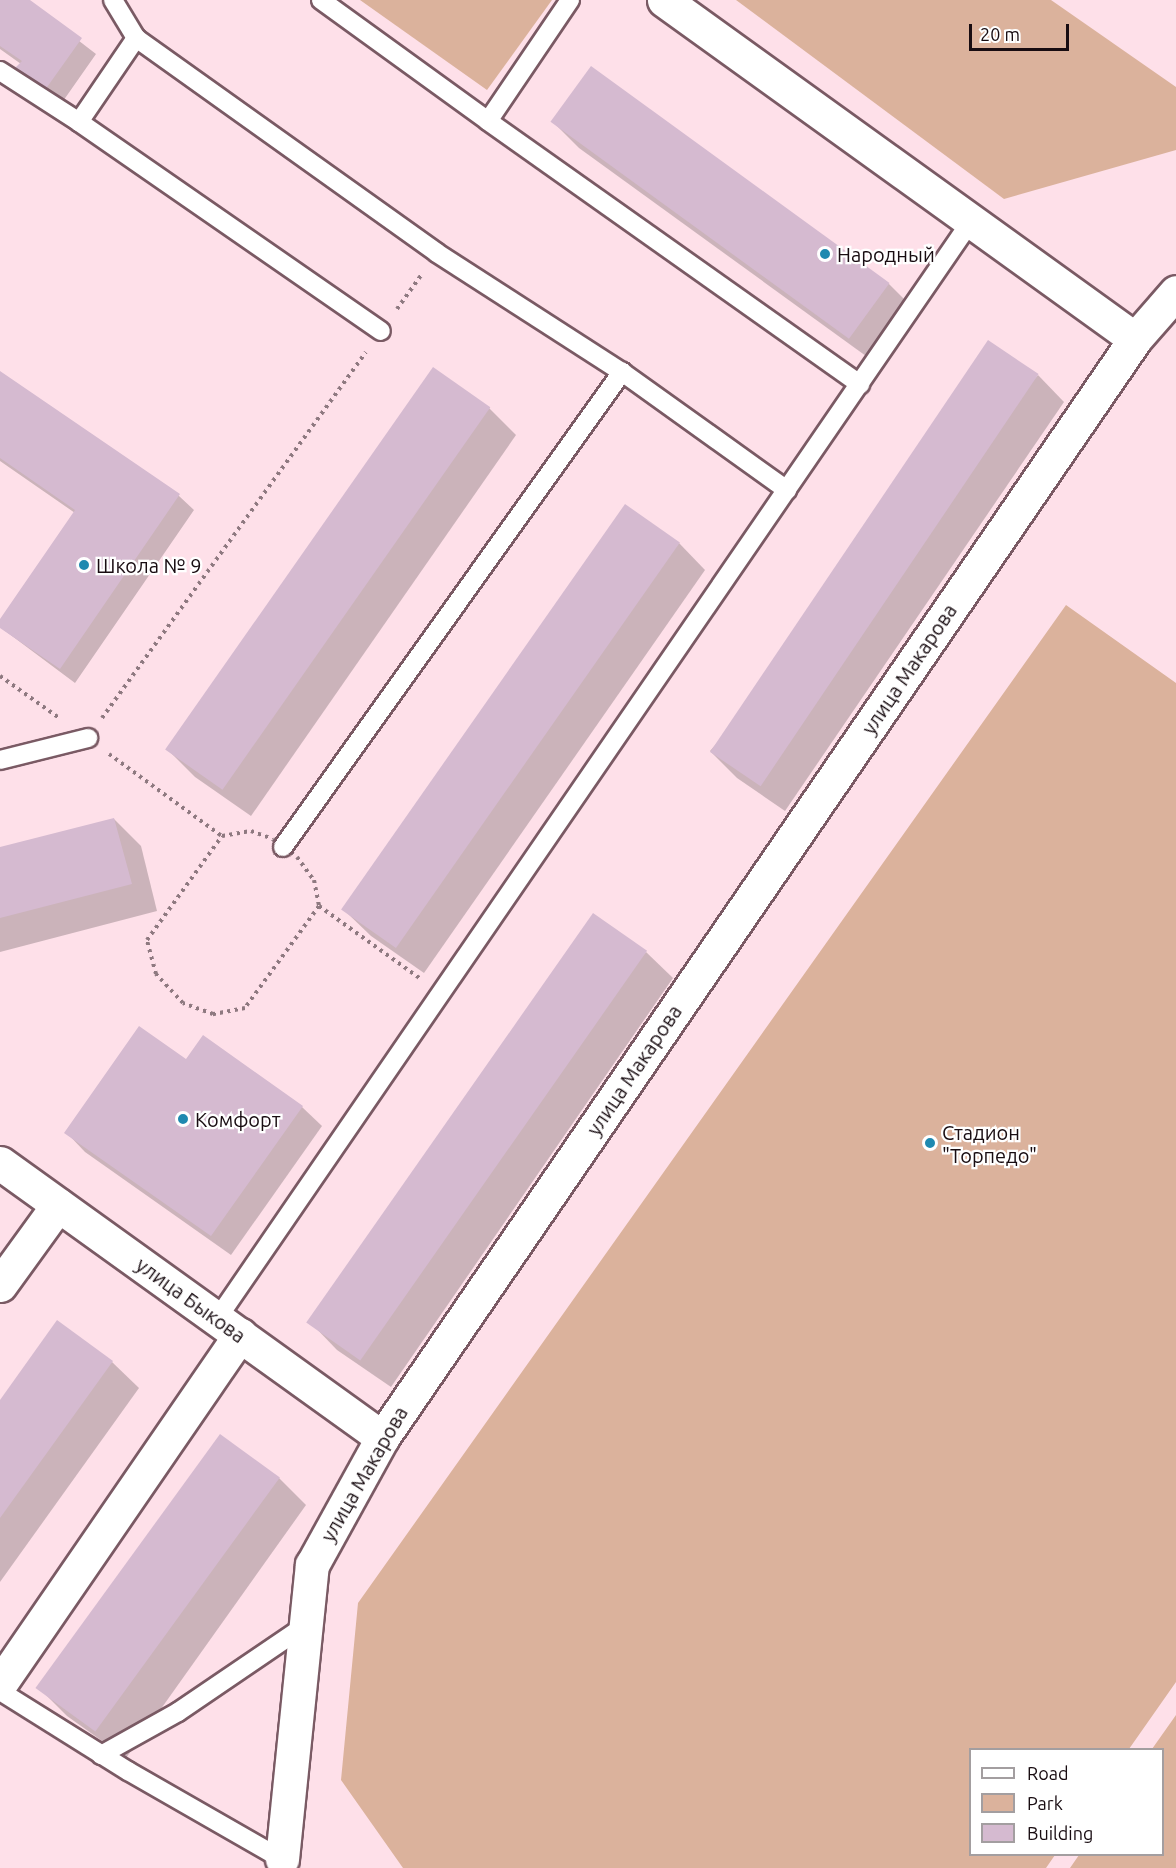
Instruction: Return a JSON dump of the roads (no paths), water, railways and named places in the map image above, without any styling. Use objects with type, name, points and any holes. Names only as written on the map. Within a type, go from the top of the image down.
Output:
[{"type":"street","points":[[664,0],[1135,339]]},
{"type":"street","name":"улица Макарова","points":[[288,1863],[312,1565],[382,1438],[1135,339],[1176,292]]},
{"type":"street","name":"улица Быкова","points":[[0,1163],[382,1438]]},
{"type":"street","points":[[0,1285],[57,1205]]},
{"type":"street","points":[[0,1684],[229,1327]]},
{"type":"lane","points":[[113,0],[136,38],[437,253],[622,372],[788,490]]},
{"type":"lane","points":[[321,0],[860,384]]},
{"type":"lane","points":[[488,121],[570,0]]},
{"type":"lane","points":[[79,122],[136,38]]},
{"type":"lane","points":[[0,71],[79,122],[381,331]]},
{"type":"lane","points":[[229,1327],[441,993],[971,221]]},
{"type":"lane","points":[[283,847],[622,372]]},
{"type":"lane","points":[[0,760],[88,738]]},
{"type":"lane","points":[[101,1755],[178,1712],[306,1625]]},
{"type":"lane","points":[[0,1691],[101,1755],[288,1863]]},
{"type":"place","name":"Народный","points":[[825,254]]},
{"type":"place","name":"Школа № 9","points":[[84,565]]},
{"type":"place","name":"Комфорт","points":[[183,1119]]},
{"type":"place","name":"Стадион \"Торпедо\"","points":[[930,1143]]}]
